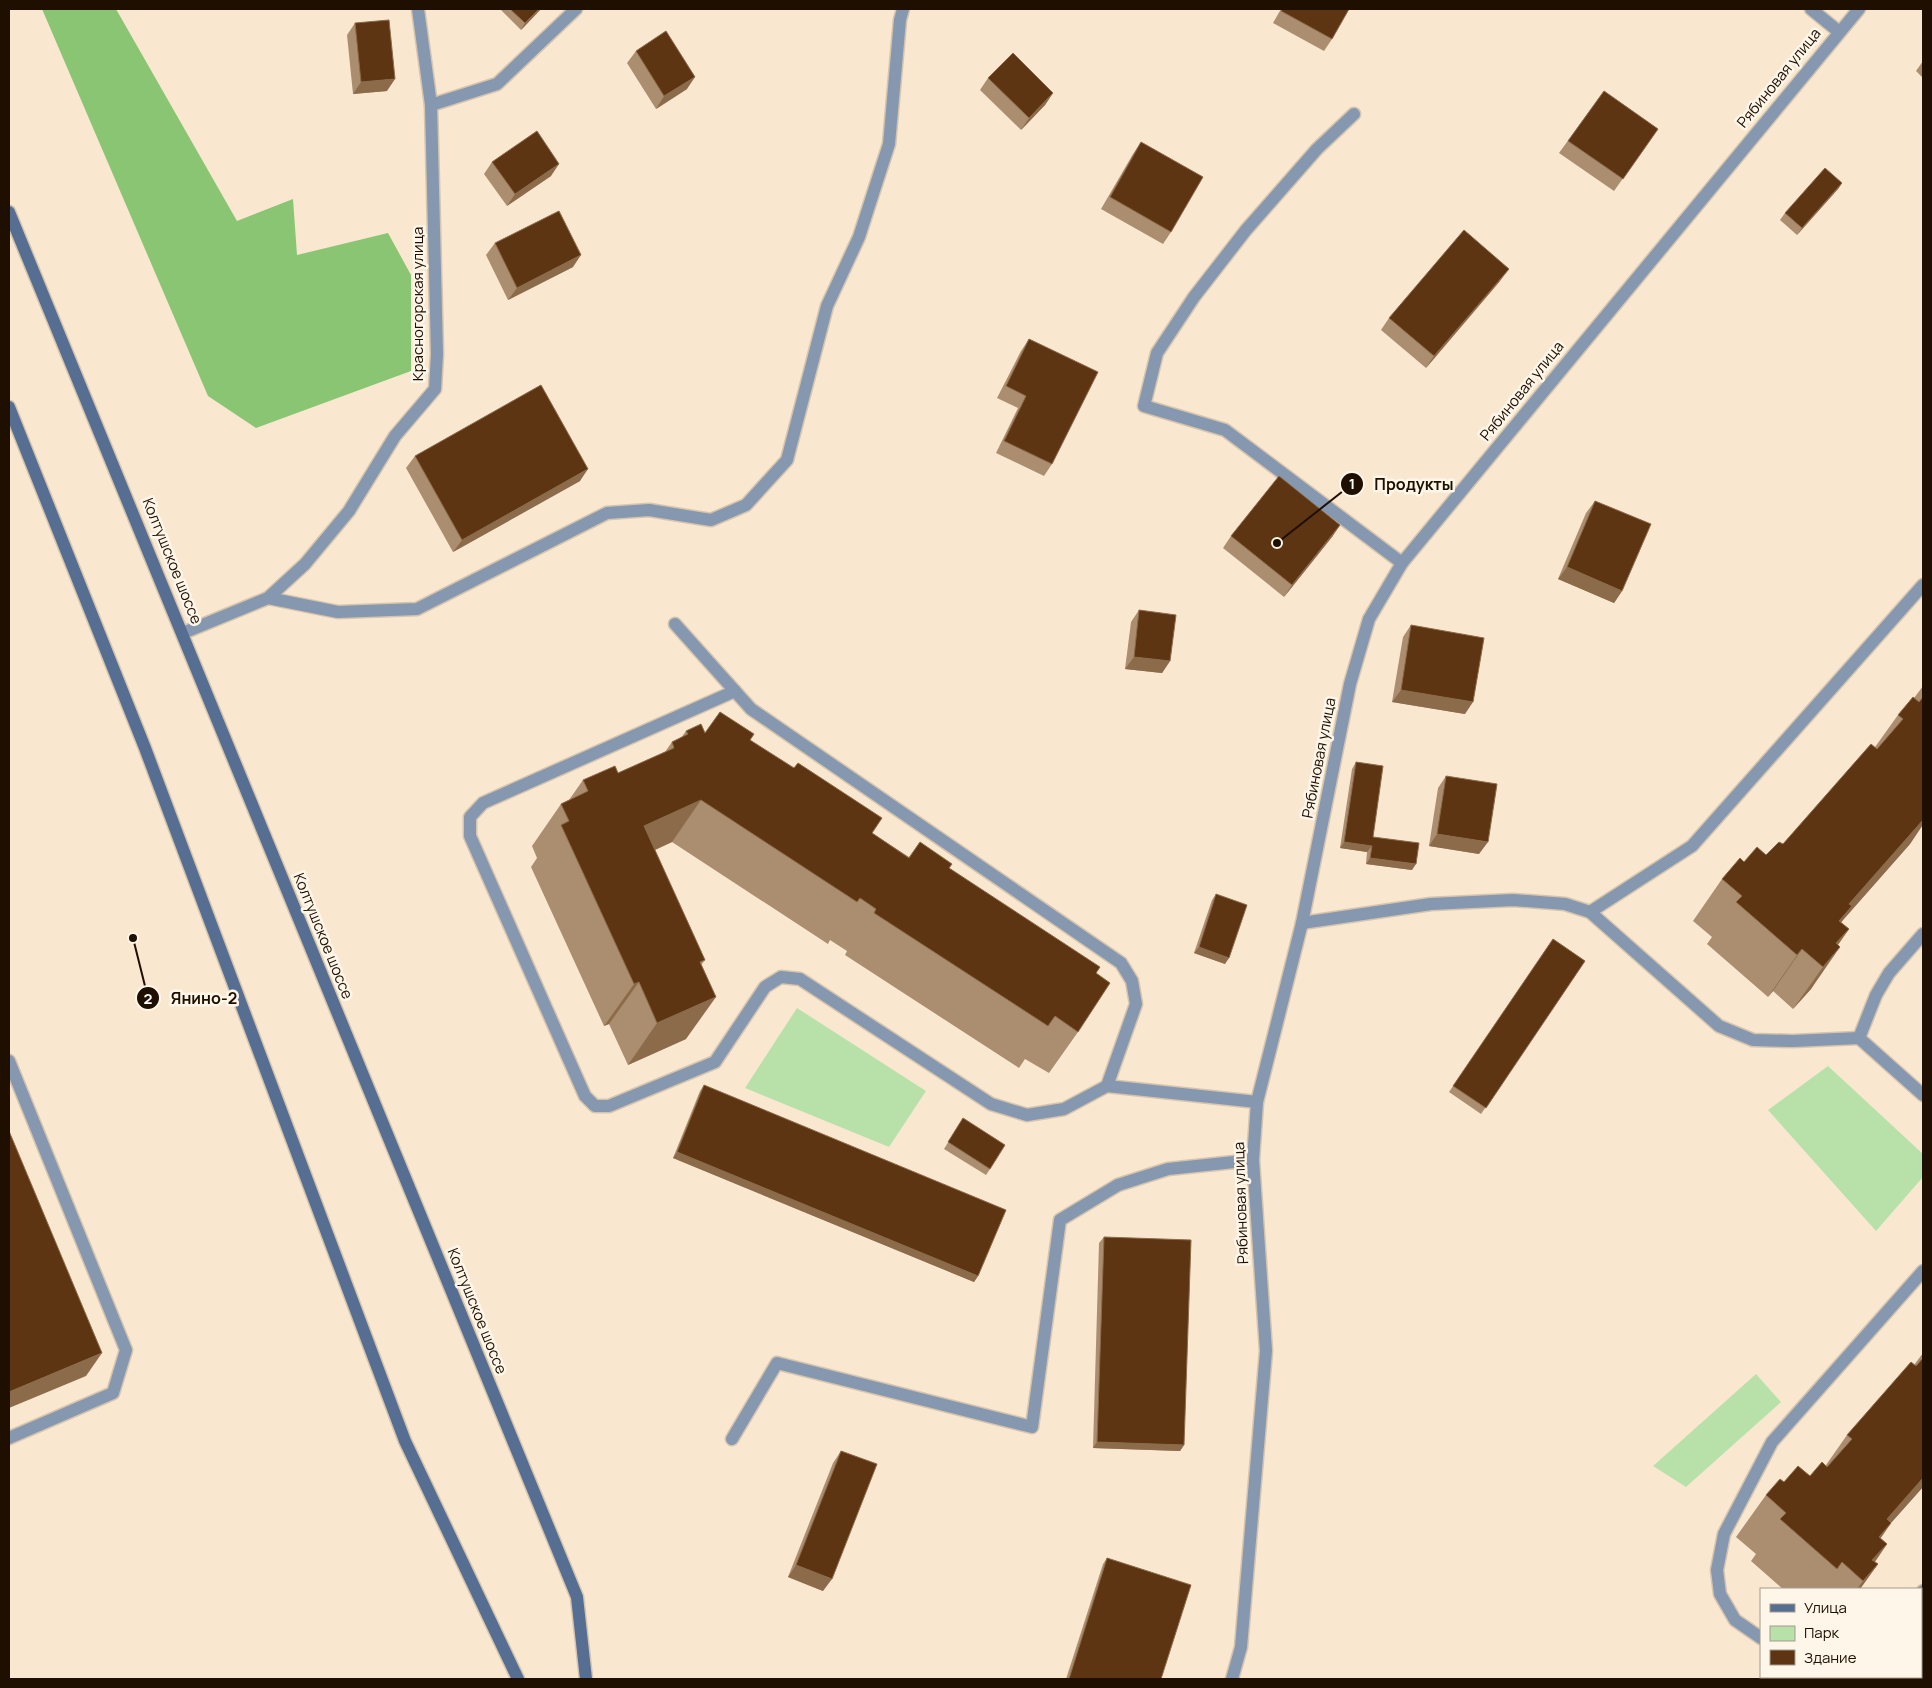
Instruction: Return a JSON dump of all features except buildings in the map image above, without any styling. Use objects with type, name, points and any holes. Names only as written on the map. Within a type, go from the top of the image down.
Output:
[{"type":"main road","name":"Колтушское шоссе","points":[[9,212],[577,1597],[586,1679]]},
{"type":"main road","points":[[9,407],[145,748],[405,1441],[518,1679]]},
{"type":"street","name":"Красногорская улица","points":[[183,633],[268,598],[305,564],[349,511],[396,436],[435,389],[437,354],[431,105],[418,9]]},
{"type":"street","points":[[431,105],[497,84],[576,9]]},
{"type":"street","points":[[268,598],[338,612],[417,609],[607,513],[649,510],[711,520],[746,506],[787,460],[827,306],[862,228],[889,144],[900,20],[903,9]]},
{"type":"street","points":[[1811,9],[1838,32]]},
{"type":"street","name":"Рябиновая улица","points":[[1232,1679],[1241,1647],[1266,1351],[1253,1160],[1257,1102],[1302,923],[1350,684],[1369,619],[1402,563],[1838,32],[1859,9]]},
{"type":"street","points":[[1354,114],[1317,149],[1246,230],[1194,296],[1157,353],[1144,406],[1225,430],[1402,563]]},
{"type":"street","points":[[1590,912],[1692,846],[1923,585]]},
{"type":"street","points":[[675,624],[751,709],[1120,963],[1132,981],[1136,1004],[1108,1086]]},
{"type":"street","points":[[735,691],[483,802],[470,817],[470,836],[584,1096],[595,1106],[609,1106],[715,1062],[765,987],[781,978],[800,980],[992,1104],[1027,1115],[1064,1109],[1108,1086],[1257,1102]]},
{"type":"street","points":[[1302,923],[1431,904],[1495,901],[1564,904],[1590,912],[1718,1026],[1753,1040],[1793,1042],[1859,1038],[1923,1095]]},
{"type":"street","points":[[1859,1038],[1876,995],[1888,973],[1923,934]]},
{"type":"street","points":[[9,1061],[126,1350],[113,1393],[9,1438]]},
{"type":"street","points":[[732,1439],[778,1363],[1032,1427],[1060,1220],[1118,1185],[1168,1169],[1253,1160]]},
{"type":"street","points":[[1760,1637],[1735,1620],[1720,1594],[1716,1570],[1724,1534],[1772,1442],[1923,1271]]},
{"type":"green space","points":[[42,9],[116,9],[237,221],[293,199],[297,255],[388,233],[411,275],[411,371],[256,428],[208,396]]},
{"type":"green space","points":[[797,1008],[926,1091],[889,1147],[745,1088]]},
{"type":"green space","points":[[1828,1066],[1923,1154],[1923,1177],[1876,1231],[1768,1110]]},
{"type":"green space","points":[[1756,1374],[1781,1402],[1686,1487],[1653,1466]]},
{"type":"place","name":"Продукты","points":[[1277,543]]},
{"type":"place","name":"Янино-2","points":[[133,938]]}]
